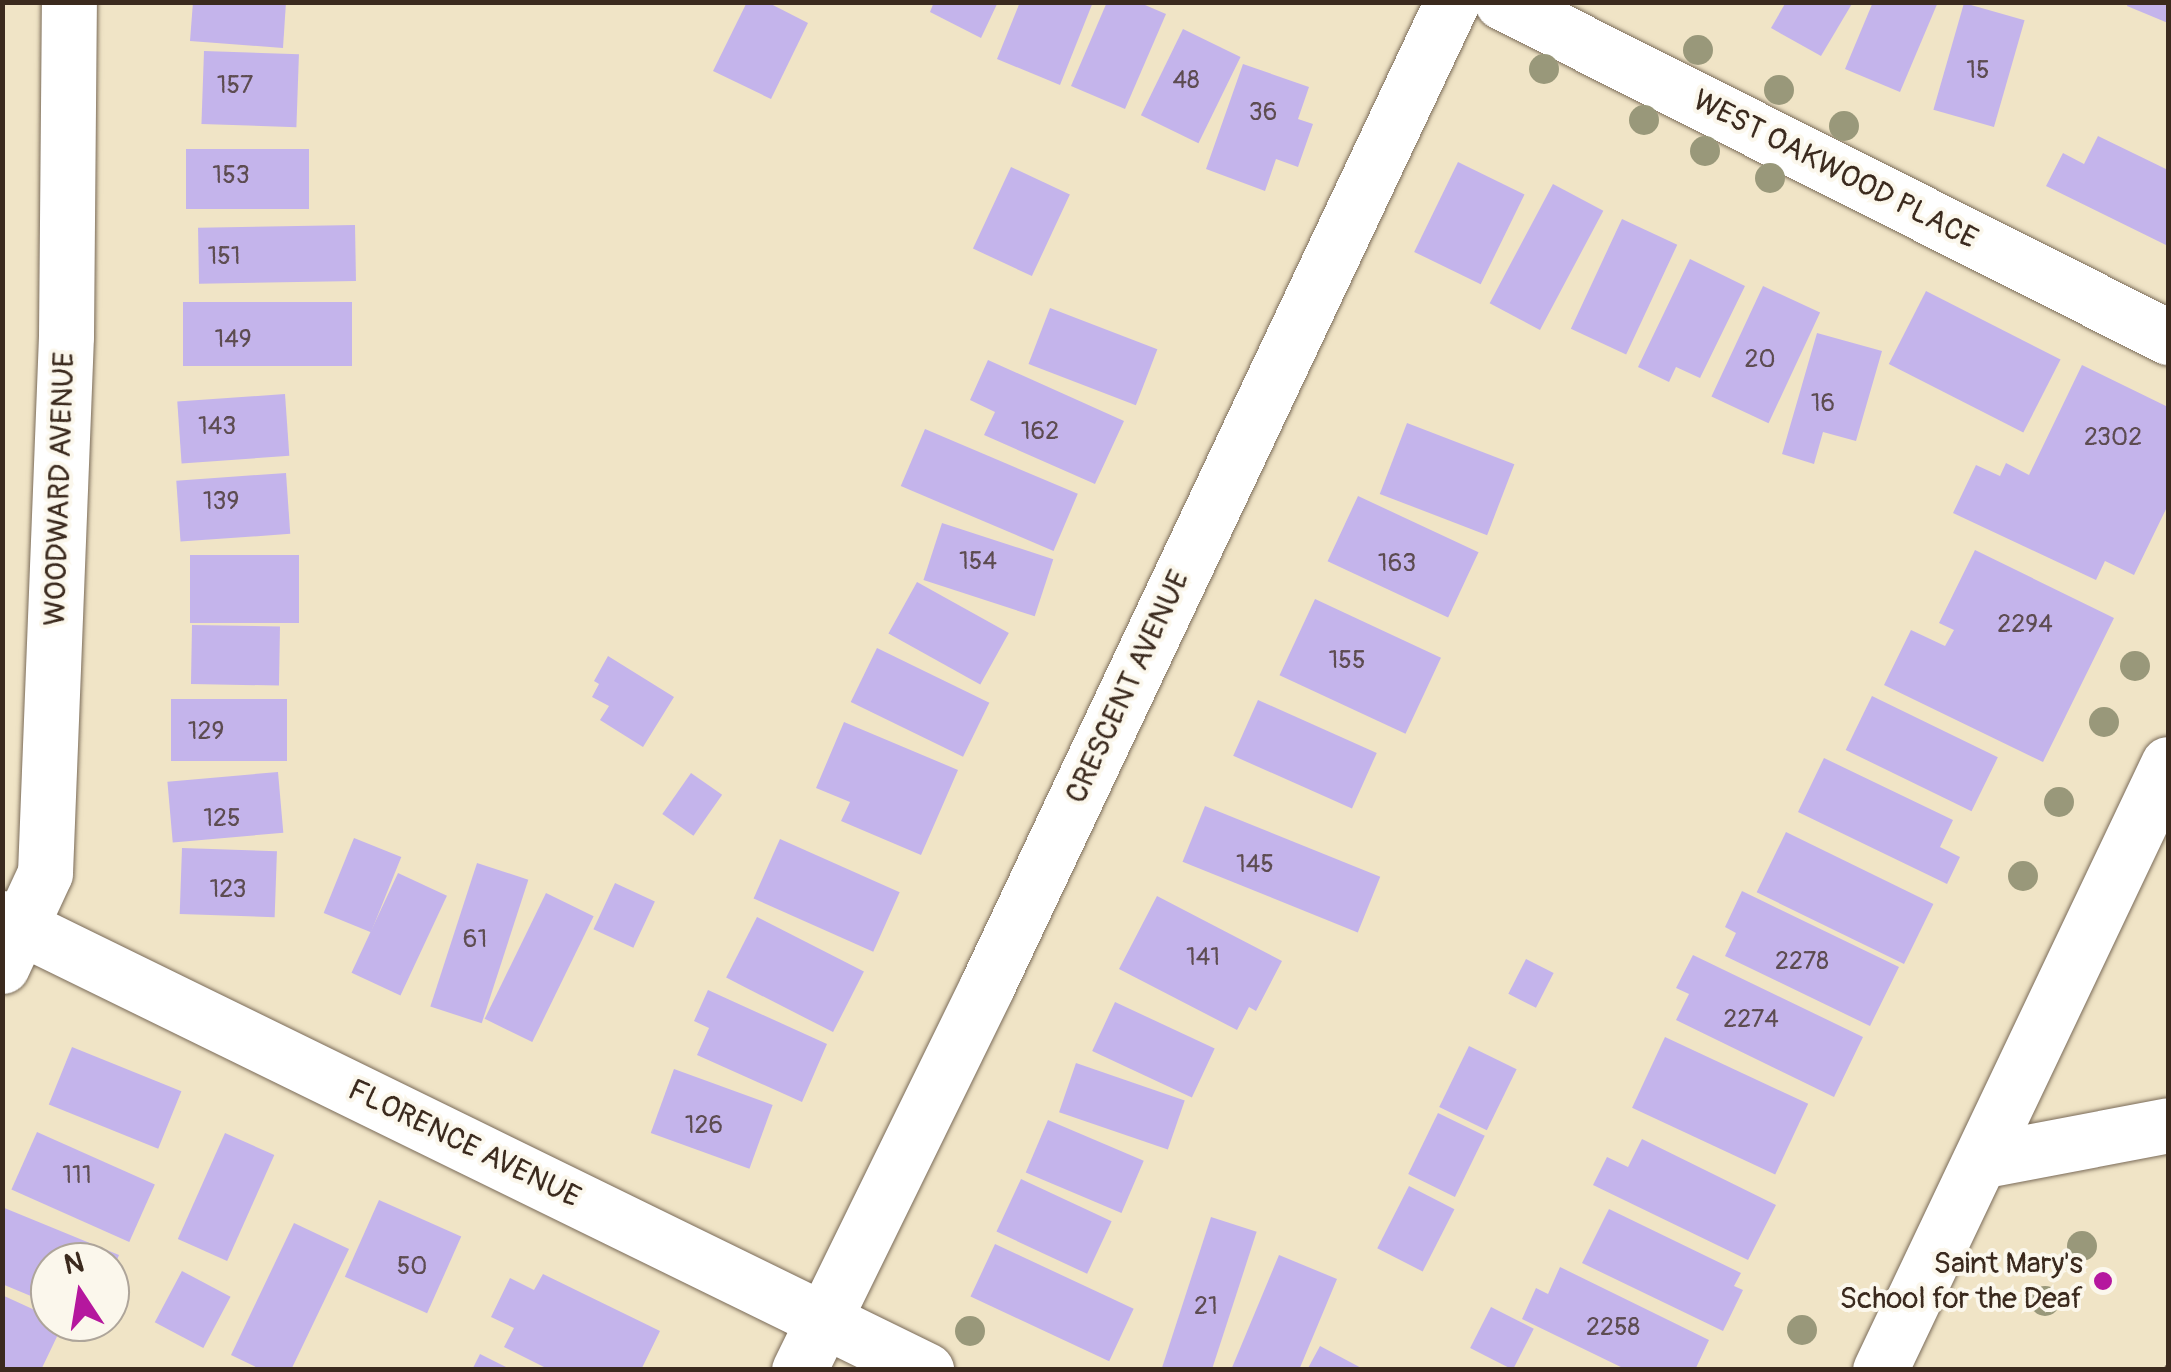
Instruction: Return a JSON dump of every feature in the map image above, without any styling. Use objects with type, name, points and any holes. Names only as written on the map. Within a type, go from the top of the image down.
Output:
[{"type":"street","name":"WOODWARD AVENUE","points":[[9,937],[45,873],[66,336],[69,2]]},
{"type":"street","name":"CRESCENT AVENUE","points":[[799,1370],[987,986],[1452,2]]},
{"type":"street","name":"WEST OAKWOOD PLACE","points":[[1502,2],[2168,337]]},
{"type":"street","points":[[1880,1370],[2168,764]]},
{"type":"street","name":"FLORENCE AVENUE","points":[[9,937],[926,1370]]},
{"type":"street","points":[[1980,1161],[2168,1126]]},
{"type":"building","points":[[193,2],[286,2],[283,48],[190,41]]},
{"type":"building","points":[[747,2],[767,2],[808,23],[771,99],[713,71]]},
{"type":"building","points":[[934,2],[998,2],[981,38],[930,12]]},
{"type":"building","points":[[1020,2],[1093,2],[1060,85],[997,59]]},
{"type":"building","points":[[1107,2],[1138,2],[1166,14],[1125,109],[1071,86]]},
{"type":"building","points":[[1786,2],[1853,2],[1821,56],[1771,28]]},
{"type":"building","points":[[1873,2],[1938,2],[1900,92],[1845,69]]},
{"type":"building","points":[[2128,2],[2168,2],[2168,23],[2127,6]]},
{"type":"building","points":[[1964,3],[2025,20],[1994,127],[1933,110]]},
{"type":"building","points":[[1183,29],[1241,57],[1198,143],[1141,115]]},
{"type":"building","points":[[204,51],[299,54],[296,127],[201,124]]},
{"type":"building","points":[[1243,64],[1309,87],[1298,119],[1313,124],[1298,167],[1276,159],[1265,191],[1206,169]]},
{"type":"building","points":[[2098,136],[2168,170],[2168,246],[2046,186],[2063,153],[2084,164]]},
{"type":"building","points":[[186,149],[309,149],[309,209],[186,209]]},
{"type":"building","points":[[1458,162],[1525,194],[1481,284],[1414,252]]},
{"type":"building","points":[[1011,167],[1070,194],[1032,276],[973,249]]},
{"type":"building","points":[[1553,184],[1603,211],[1540,330],[1490,303]]},
{"type":"building","points":[[1622,219],[1677,245],[1626,354],[1571,329]]},
{"type":"building","points":[[355,225],[356,281],[199,284],[198,228]]},
{"type":"building","points":[[1690,259],[1745,286],[1700,378],[1676,367],[1669,382],[1638,367]]},
{"type":"building","points":[[1763,286],[1820,313],[1769,423],[1711,397]]},
{"type":"building","points":[[1926,291],[2061,360],[2023,433],[1889,364]]},
{"type":"building","points":[[183,302],[352,302],[352,366],[183,366]]},
{"type":"building","points":[[1050,308],[1157,349],[1136,405],[1028,364]]},
{"type":"building","points":[[1817,333],[1882,351],[1856,441],[1823,432],[1814,464],[1782,454]]},
{"type":"building","points":[[988,360],[1124,421],[1095,484],[984,435],[995,412],[970,400]]},
{"type":"building","points":[[2082,365],[2168,407],[2168,505],[2134,575],[2105,561],[2096,580],[1953,513],[1976,465],[2000,476],[2006,463],[2029,475]]},
{"type":"building","points":[[285,394],[289,456],[182,463],[177,402]]},
{"type":"building","points":[[1407,423],[1514,464],[1487,535],[1380,494]]},
{"type":"building","points":[[925,429],[1078,494],[1054,551],[901,486]]},
{"type":"building","points":[[286,473],[290,534],[181,542],[176,481]]},
{"type":"building","points":[[1358,496],[1479,552],[1448,617],[1328,561]]},
{"type":"building","points":[[942,523],[1053,559],[1035,616],[923,580]]},
{"type":"building","points":[[1975,550],[2114,618],[2043,762],[1884,685],[1911,630],[1945,646],[1954,630],[1939,623]]},
{"type":"building","points":[[190,555],[299,555],[299,623],[190,623]]},
{"type":"building","points":[[917,582],[1009,633],[980,685],[888,634]]},
{"type":"building","points":[[1315,599],[1441,658],[1405,734],[1280,675]]},
{"type":"building","points":[[192,625],[280,627],[279,686],[191,684]]},
{"type":"building","points":[[877,648],[989,703],[963,757],[851,702]]},
{"type":"building","points":[[608,656],[674,697],[643,747],[600,720],[609,706],[592,697],[599,684],[594,681]]},
{"type":"building","points":[[1872,696],[1998,757],[1972,811],[1846,750]]},
{"type":"building","points":[[171,699],[287,699],[287,761],[171,761]]},
{"type":"building","points":[[1258,700],[1377,753],[1352,809],[1233,756]]},
{"type":"building","points":[[844,722],[958,770],[921,855],[841,821],[850,802],[816,788]]},
{"type":"building","points":[[1824,758],[1953,820],[1940,847],[1960,857],[1947,884],[1798,812]]},
{"type":"building","points":[[278,772],[283,833],[173,842],[167,782]]},
{"type":"building","points":[[691,773],[722,795],[693,836],[662,814]]},
{"type":"building","points":[[1205,806],[1380,877],[1358,932],[1183,862]]},
{"type":"building","points":[[1786,832],[1933,904],[1904,964],[1757,892]]},
{"type":"building","points":[[354,838],[401,857],[371,932],[324,913]]},
{"type":"building","points":[[780,839],[900,892],[873,952],[754,898]]},
{"type":"building","points":[[182,848],[277,851],[275,917],[180,914]]},
{"type":"building","points":[[477,863],[528,880],[482,1023],[430,1007]]},
{"type":"building","points":[[398,873],[447,896],[400,996],[352,973]]},
{"type":"building","points":[[615,883],[655,902],[633,948],[593,929]]},
{"type":"building","points":[[1742,891],[1899,967],[1870,1026],[1725,956],[1736,933],[1725,927]]},
{"type":"building","points":[[546,893],[594,916],[532,1042],[485,1019]]},
{"type":"building","points":[[1157,896],[1282,961],[1256,1011],[1249,1007],[1237,1030],[1119,969]]},
{"type":"building","points":[[757,917],[864,971],[833,1032],[726,978]]},
{"type":"building","points":[[1693,955],[1863,1037],[1834,1097],[1676,1020],[1689,994],[1676,988]]},
{"type":"building","points":[[1526,959],[1554,973],[1536,1008],[1508,994]]},
{"type":"building","points":[[708,990],[827,1044],[802,1102],[697,1055],[709,1028],[694,1021]]},
{"type":"building","points":[[1115,1002],[1215,1048],[1192,1097],[1092,1051]]},
{"type":"building","points":[[1665,1037],[1808,1104],[1775,1174],[1632,1108]]},
{"type":"building","points":[[1469,1046],[1517,1069],[1487,1130],[1439,1107]]},
{"type":"building","points":[[72,1047],[181,1091],[158,1149],[49,1104]]},
{"type":"building","points":[[1076,1063],[1185,1100],[1168,1150],[1059,1112]]},
{"type":"building","points":[[674,1069],[773,1105],[749,1169],[651,1133]]},
{"type":"building","points":[[1438,1113],[1485,1136],[1455,1197],[1408,1174]]},
{"type":"building","points":[[1048,1120],[1144,1161],[1121,1213],[1026,1172]]},
{"type":"building","points":[[37,1132],[155,1184],[129,1242],[11,1190]]},
{"type":"building","points":[[225,1133],[274,1155],[227,1261],[178,1239]]},
{"type":"building","points":[[1642,1139],[1776,1205],[1748,1260],[1593,1185],[1607,1157],[1628,1167]]},
{"type":"building","points":[[1021,1179],[1112,1221],[1087,1274],[996,1232]]},
{"type":"building","points":[[1409,1186],[1454,1209],[1423,1272],[1377,1248]]},
{"type":"building","points":[[379,1200],[461,1237],[427,1313],[345,1277]]},
{"type":"building","points":[[2,1207],[87,1242],[30,1242],[30,1296],[2,1284]]},
{"type":"building","points":[[1609,1209],[1741,1273],[1734,1286],[1743,1290],[1723,1331],[1582,1263]]},
{"type":"building","points":[[1211,1217],[1257,1232],[1212,1370],[1161,1370]]},
{"type":"building","points":[[294,1223],[349,1249],[291,1370],[262,1370],[231,1355]]},
{"type":"building","points":[[995,1244],[1134,1309],[1109,1361],[970,1297]]},
{"type":"building","points":[[1279,1255],[1337,1279],[1299,1370],[1231,1370]]},
{"type":"building","points":[[1560,1267],[1709,1340],[1695,1370],[1627,1370],[1522,1319],[1536,1288],[1548,1294]]},
{"type":"building","points":[[182,1271],[231,1297],[203,1348],[155,1322]]},
{"type":"building","points":[[543,1274],[660,1331],[641,1370],[550,1370],[504,1347],[514,1328],[491,1317],[510,1278],[534,1290]]},
{"type":"building","points":[[2,1295],[30,1308],[30,1342],[54,1342],[41,1370],[2,1369]]},
{"type":"building","points":[[1491,1307],[1534,1329],[1513,1370],[1470,1348]]},
{"type":"building","points":[[1320,1346],[1365,1370],[1307,1370]]},
{"type":"building","points":[[480,1354],[512,1370],[472,1370]]},
{"type":"place","name":"Saint Mary's School for the Deaf","points":[[2103,1281]]}]
